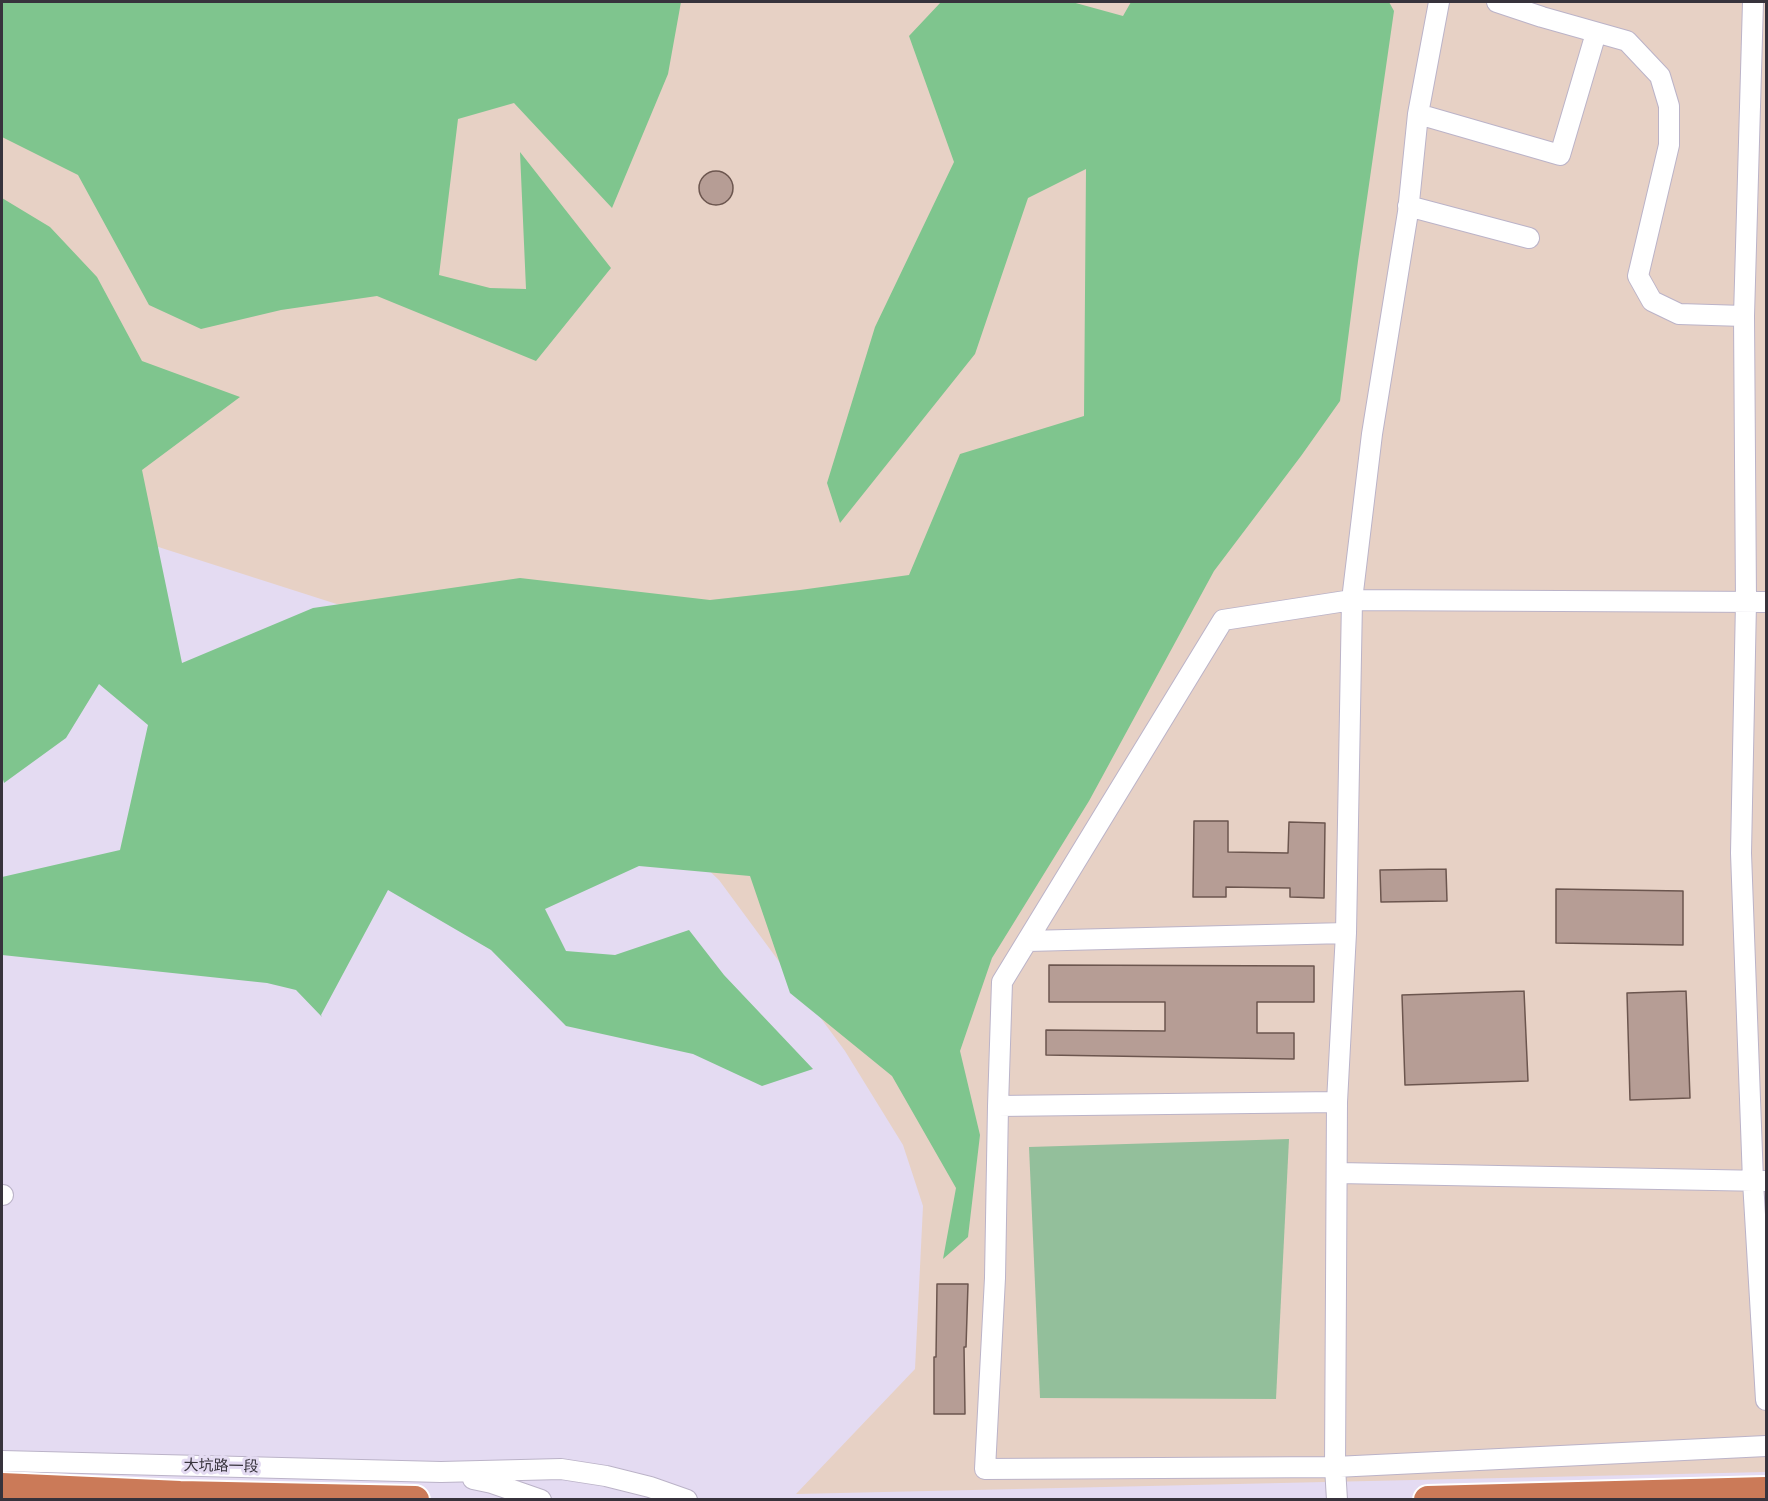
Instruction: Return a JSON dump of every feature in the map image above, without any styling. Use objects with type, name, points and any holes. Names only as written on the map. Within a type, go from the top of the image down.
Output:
[{"type":"highway","points":[[2,1487],[180,1495],[415,1500]]},
{"type":"highway","points":[[1428,1500],[1767,1491]]},
{"type":"street","points":[[1337,1500],[1335,1467],[1337,1102],[1346,933],[1352,600],[1372,434],[1408,206],[1418,114],[1439,2]]},
{"type":"street","points":[[1497,2],[1627,41],[1660,76],[1669,106],[1669,145],[1638,276],[1652,301],[1679,314],[1744,316]]},
{"type":"street","points":[[1753,2],[1744,316],[1746,602],[1741,853],[1760,1181],[1767,1400]]},
{"type":"street","points":[[1418,114],[1560,155],[1596,33]]},
{"type":"street","points":[[1408,206],[1529,238]]},
{"type":"street","points":[[1767,602],[1352,600],[1223,620],[1002,982],[995,1278],[985,1469],[1335,1467],[1767,1446]]},
{"type":"street","points":[[1027,941],[1346,933]]},
{"type":"street","points":[[998,1106],[1337,1102]]},
{"type":"street","points":[[1338,1173],[1760,1181]]},
{"type":"street","name":"大坑路一段","points":[[2,1461],[441,1472],[561,1469],[606,1476],[650,1487],[687,1500]]},
{"type":"street","name":"大坑路一段","points":[[441,1472],[492,1483],[541,1500]]},
{"type":"shaded area","points":[[2,2],[1766,2],[1766,1472],[796,1494],[915,1369],[923,1206],[903,1145],[845,1051],[719,880],[471,647],[124,536],[2,486]]},
{"type":"green space","points":[[2,2],[681,2],[668,74],[612,208],[514,103],[458,119],[439,275],[490,288],[526,289],[520,152],[611,268],[536,361],[377,296],[281,310],[201,329],[149,305],[78,175],[2,137]]},
{"type":"green space","points":[[941,2],[1072,2],[1123,16],[1131,2],[1389,2],[1394,11],[1340,401],[1214,571],[1089,801],[992,958],[960,1051],[980,1135],[968,1237],[943,1259],[956,1188],[892,1076],[790,993],[750,876],[639,866],[545,909],[566,951],[615,955],[689,930],[724,975],[813,1069],[762,1086],[693,1054],[566,1026],[491,950],[388,890],[321,1015],[322,1017],[296,990],[267,983],[2,955],[2,877],[120,850],[148,725],[99,684],[66,738],[4,783],[2,776],[2,198],[50,227],[97,277],[142,361],[240,397],[142,470],[182,663],[313,608],[520,578],[710,600],[909,575],[960,454],[1084,416],[1086,169],[1028,198],[975,354],[840,523],[827,483],[875,327],[954,162],[909,36]]},
{"type":"green space","points":[[1289,1139],[1276,1399],[1040,1398],[1029,1147]]},
{"type":"building","points":[[716,171],[728,176],[733,188],[728,200],[716,205],[704,200],[699,188],[704,176]]},
{"type":"building","points":[[1194,821],[1228,821],[1228,852],[1288,853],[1289,822],[1325,823],[1324,898],[1290,897],[1290,888],[1226,887],[1226,897],[1193,897]]},
{"type":"building","points":[[1446,869],[1447,901],[1381,902],[1380,870]]},
{"type":"building","points":[[1556,889],[1683,891],[1683,945],[1556,943]]},
{"type":"building","points":[[1049,965],[1314,966],[1314,1002],[1257,1002],[1257,1033],[1294,1033],[1294,1059],[1046,1055],[1046,1030],[1165,1031],[1165,1002],[1049,1002]]},
{"type":"building","points":[[1524,991],[1528,1081],[1405,1085],[1402,995]]},
{"type":"building","points":[[1686,991],[1690,1098],[1630,1100],[1627,993]]},
{"type":"building","points":[[937,1284],[968,1284],[966,1347],[964,1347],[965,1414],[934,1414]]}]
